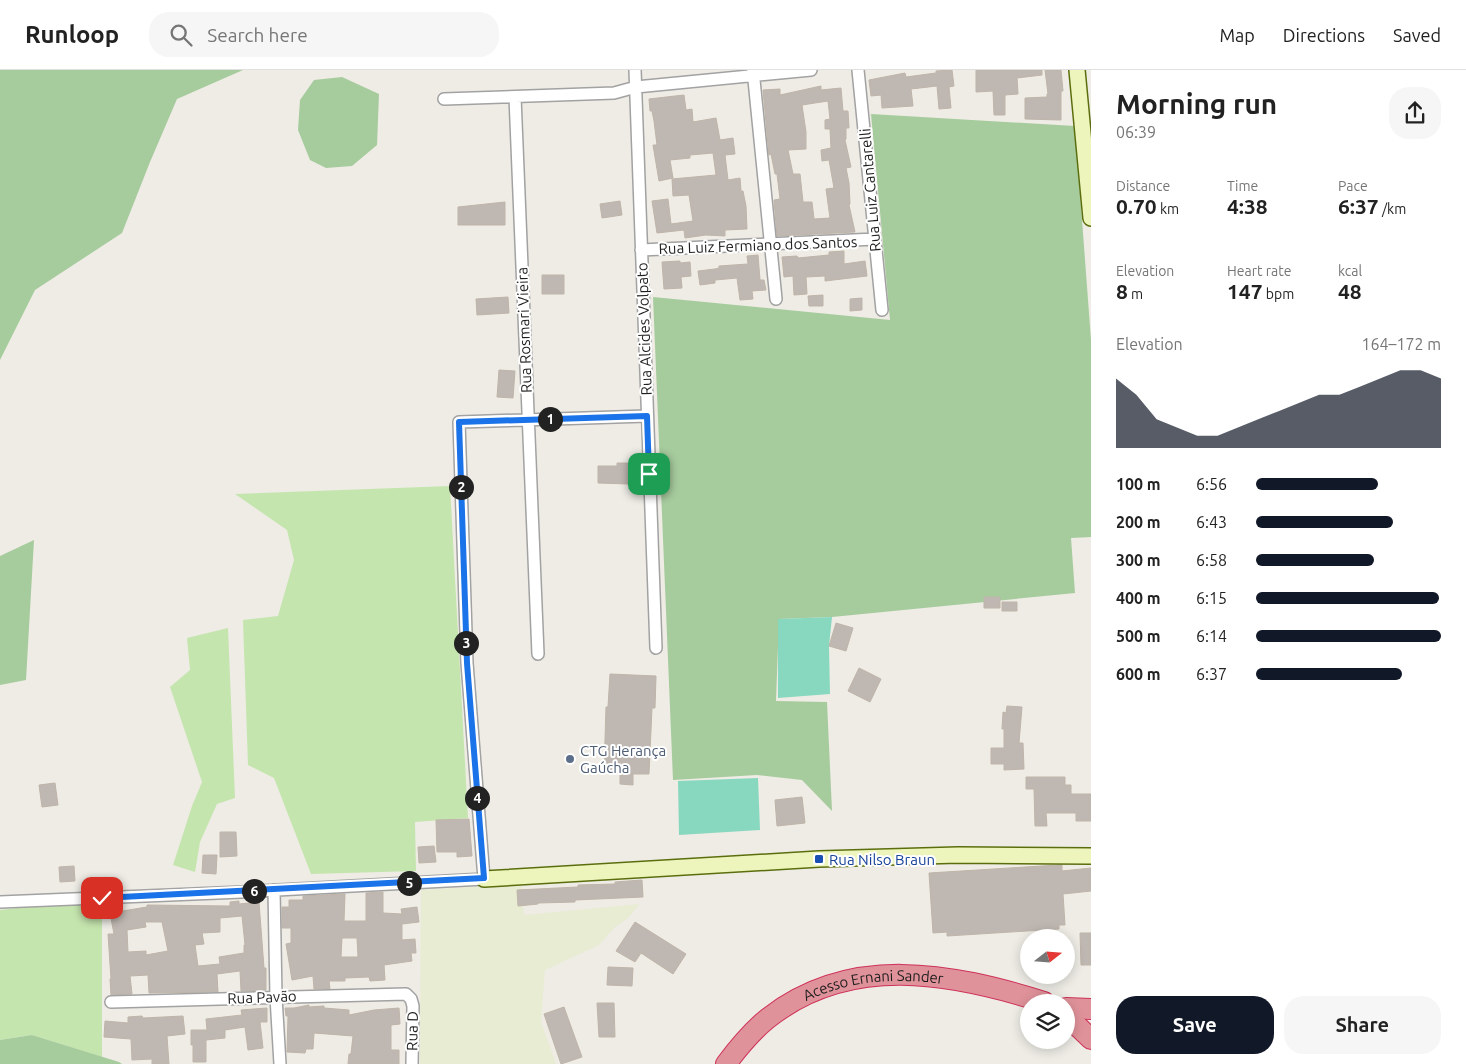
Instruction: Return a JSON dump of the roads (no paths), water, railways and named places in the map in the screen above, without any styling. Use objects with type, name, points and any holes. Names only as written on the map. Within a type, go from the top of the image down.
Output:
[{"type":"highway","name":"Acesso Ernani Sander","points":[[726,1064],[744,1041],[766,1019],[791,1002],[817,990],[864,978],[913,974],[951,978],[1020,995]]},
{"type":"highway","points":[[1075,1008],[1091,1009]]},
{"type":"highway","points":[[1075,1024],[1091,1039]]},
{"type":"street","name":"Rua Alcides Volpato","points":[[635,70],[656,648]]},
{"type":"street","points":[[444,99],[614,93],[636,87],[753,73],[811,70]]},
{"type":"street","name":"Rua Luiz Cantarelli","points":[[858,70],[882,310]]},
{"type":"street","points":[[1077,70],[1091,218]]},
{"type":"street","points":[[753,73],[776,299]]},
{"type":"street","name":"Rua Rosmari Vieira","points":[[514,97],[538,654]]},
{"type":"street","name":"Rua Luiz Fermiano dos Santos","points":[[641,250],[875,240]]},
{"type":"street","points":[[484,878],[467,663],[459,422],[647,416]]},
{"type":"street","points":[[0,902],[274,890],[819,859],[958,855],[1091,856]]},
{"type":"street","points":[[274,890],[276,997],[280,1064]]},
{"type":"street","name":"Rua Pavão","points":[[111,1002],[406,994],[411,999]]},
{"type":"street","name":"Rua D","points":[[411,999],[413,1006],[412,1064]]},
{"type":"place","name":"CTG Herança Gaúcha","points":[[570,759]]},
{"type":"place","name":"Rua Nilso Braun","points":[[819,859]]}]
